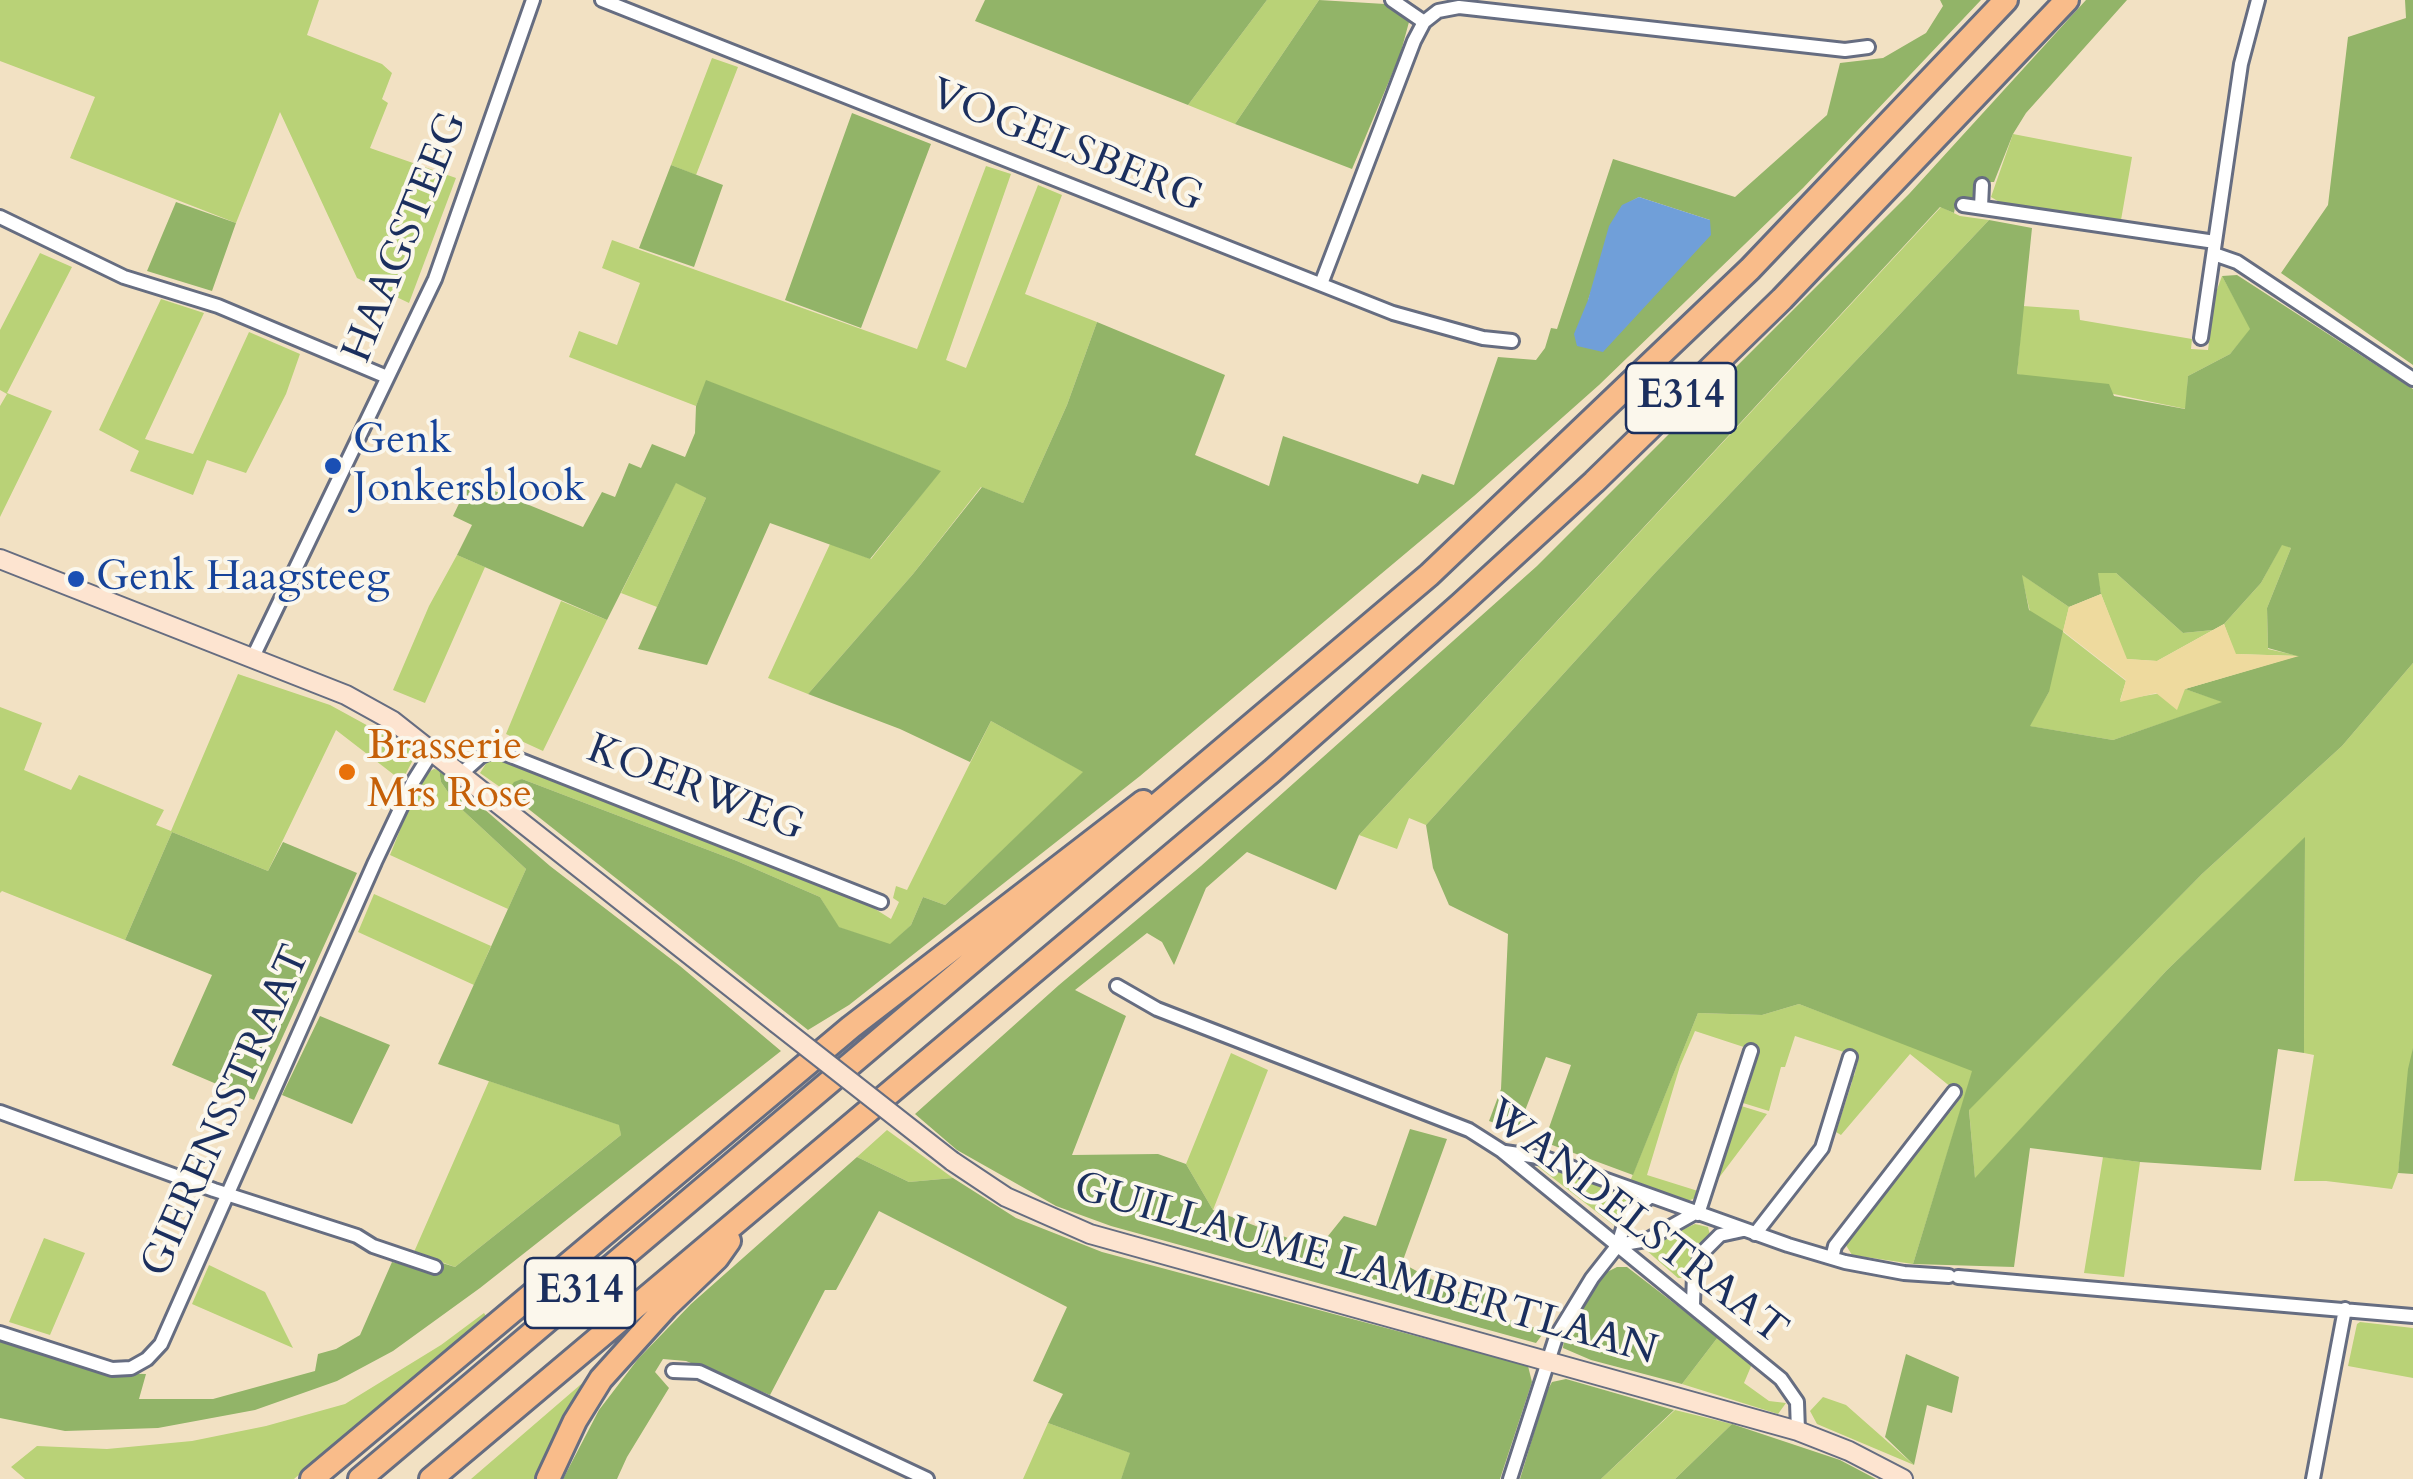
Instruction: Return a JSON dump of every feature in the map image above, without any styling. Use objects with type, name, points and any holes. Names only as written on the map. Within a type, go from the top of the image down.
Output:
[{"type":"highway","name":"E314","points":[[360,1479],[1429,575],[1750,270],[2006,0]]},
{"type":"highway","name":"E314","points":[[431,1479],[1272,771],[1594,482],[1782,299],[2067,0]]},
{"type":"highway","points":[[312,1479],[851,1026],[1140,803],[1175,792]]},
{"type":"highway","points":[[548,1479],[574,1422],[601,1380],[666,1307],[717,1258],[749,1212]]},
{"type":"street","name":"HAAGSTEEG","points":[[252,658],[449,242],[532,0]]},
{"type":"street","name":"VOGELSBERG","points":[[602,0],[1321,284],[1434,326],[1512,341]]},
{"type":"street","points":[[1392,0],[1424,22]]},
{"type":"street","points":[[2201,338],[2241,64],[2258,0]]},
{"type":"street","points":[[1321,284],[1414,41],[1424,22],[1438,11],[1460,7],[1845,50],[1868,47]]},
{"type":"street","points":[[1981,207],[1982,186]]},
{"type":"street","points":[[1963,205],[2215,248],[2413,379]]},
{"type":"street","points":[[0,217],[124,277],[218,306],[387,377]]},
{"type":"street","points":[[0,559],[346,695],[393,721],[462,773]]},
{"type":"street","name":"GIERENSSTRAAT","points":[[0,1332],[112,1369],[131,1368],[161,1344],[375,862],[413,782],[433,750]]},
{"type":"street","name":"KOERWEG","points":[[462,773],[492,750],[503,753],[881,902]]},
{"type":"street","name":"GUILLAUME LAMBERTLAAN","points":[[462,773],[776,1024],[952,1161],[1006,1197],[1090,1234],[1798,1431],[1849,1450],[1903,1479]]},
{"type":"street","name":"WANDELSTRAAT","points":[[1116,986],[1157,1009],[1469,1130],[1502,1151],[1693,1305],[1792,1391],[1797,1402],[1798,1431]]},
{"type":"street","points":[[1618,1245],[1646,1240],[1696,1213],[1751,1051]]},
{"type":"street","points":[[1693,1305],[1694,1273],[1704,1250],[1720,1236],[1750,1232],[1822,1148],[1850,1057]]},
{"type":"street","points":[[1832,1258],[1834,1246],[1954,1092]]},
{"type":"street","points":[[0,1112],[357,1236],[373,1246],[435,1267]]},
{"type":"street","points":[[1502,1151],[1546,1158],[1832,1258],[1904,1273],[2413,1316]]},
{"type":"street","points":[[1510,1479],[1556,1337],[1592,1278],[1618,1245],[1628,1214],[1651,1196]]},
{"type":"street","points":[[2313,1479],[2345,1310]]},
{"type":"street","points":[[673,1371],[699,1372],[927,1479]]},
{"type":"green space","points":[[0,0],[319,0],[307,35],[382,64],[392,73],[382,99],[388,103],[370,148],[456,178],[409,303],[357,278],[280,112],[236,223],[70,158],[95,97],[0,61]]},
{"type":"green space","points":[[985,0],[1267,0],[1188,105],[975,21]]},
{"type":"green space","points":[[1267,0],[1319,0],[1235,124],[1188,105]]},
{"type":"green space","points":[[1319,0],[1385,4],[1409,22],[1400,55],[1352,169],[1235,124]]},
{"type":"green space","points":[[1940,0],[1981,0],[1803,188],[1599,385],[1474,496],[1140,776],[849,1005],[808,1030],[507,792],[522,779],[737,861],[820,897],[839,927],[890,944],[911,925],[923,897],[945,905],[1083,772],[991,721],[970,762],[900,729],[808,694],[913,574],[982,487],[1023,503],[1067,405],[1097,322],[1225,375],[1195,455],[1269,486],[1283,436],[1418,484],[1422,474],[1454,485],[1498,357],[1536,360],[1545,348],[1551,328],[1557,329],[1613,159],[1735,197],[1827,115],[1840,63],[1883,58],[1926,33],[1943,6]],"holes":[[[1639,197],[1710,220],[1588,300],[1622,206]]]},
{"type":"green space","points":[[2086,0],[2127,0],[2026,113],[1994,182],[1979,182],[1975,196],[1967,202],[1956,201],[1954,213],[1940,207],[1359,835],[1336,890],[1247,852],[1206,888],[1174,965],[1162,942],[1147,933],[1075,990],[1126,1016],[1072,1155],[1158,1154],[1186,1164],[1213,1210],[1296,1241],[1303,1230],[1324,1241],[1344,1216],[1376,1226],[1410,1129],[1447,1139],[1402,1263],[1455,1292],[1495,1293],[1487,1313],[1545,1331],[1536,1343],[1111,1226],[1056,1206],[957,1150],[915,1114],[1537,566],[1909,194]]},
{"type":"green space","points":[[2405,0],[2413,0],[2413,365],[2281,273],[2328,205],[2348,37],[2406,18]]},
{"type":"green space","points":[[712,58],[738,67],[696,175],[671,165]]},
{"type":"green space","points":[[852,113],[931,144],[861,328],[785,300]]},
{"type":"green space","points":[[2013,134],[2132,157],[2121,220],[2001,203],[1991,197]]},
{"type":"green space","points":[[671,165],[723,185],[694,267],[639,248]]},
{"type":"green space","points":[[986,166],[1011,174],[946,360],[966,368],[1038,185],[1062,195],[1025,294],[1097,322],[1067,405],[1023,503],[981,487],[913,574],[808,694],[768,678],[830,544],[871,559],[940,471],[707,381],[696,406],[569,357],[579,331],[617,345],[640,283],[602,268],[612,240],[917,349]]},
{"type":"green space","points":[[176,202],[236,223],[212,291],[147,271]]},
{"type":"green space","points":[[1941,207],[1960,216],[1989,220],[1656,572],[1426,825],[1409,818],[1397,849],[1359,835]]},
{"type":"green space","points":[[1989,220],[2032,228],[2017,374],[2109,384],[2114,396],[2185,409],[2188,376],[2230,354],[2250,329],[2222,276],[2237,275],[2413,389],[2413,663],[2342,746],[2202,874],[1969,1110],[1975,1178],[2167,970],[2305,837],[2304,1053],[2278,1049],[2261,1170],[2140,1162],[2030,1148],[2014,1267],[1913,1264],[1972,1071],[1799,1004],[1762,1015],[1698,1013],[1633,1175],[1544,1142],[1571,1065],[1546,1057],[1517,1131],[1489,1121],[1501,1089],[1508,934],[1449,905],[1433,868],[1426,825],[1656,572]],"holes":[[[2282,545],[2291,548],[2267,608],[2268,648],[2297,656],[2185,689],[2222,702],[2113,740],[2030,726],[2049,692],[2063,631],[2029,610],[2022,575],[2069,607],[2101,594],[2098,573],[2116,573],[2183,633],[2213,630],[2224,624],[2261,583]]]},
{"type":"green space","points":[[40,253],[72,267],[7,393],[52,411],[0,517],[0,406],[7,394],[0,390],[0,330]]},
{"type":"green space","points":[[2222,276],[2251,329],[2230,354],[2188,376],[2186,409],[2017,374],[2023,306],[2079,310],[2080,320],[2192,339],[2191,349],[2208,350],[2215,295]]},
{"type":"green space","points":[[161,299],[204,313],[145,439],[193,454],[249,332],[300,354],[286,394],[246,473],[207,460],[193,495],[130,471],[139,451],[99,430]]},
{"type":"green space","points":[[706,380],[941,471],[870,559],[770,523],[707,665],[638,649],[706,498],[676,483],[607,620],[457,555],[472,525],[453,516],[470,481],[583,527],[602,492],[615,497],[629,463],[641,468],[652,444],[685,457],[695,433],[696,406]]},
{"type":"green space","points":[[676,482],[706,498],[657,607],[621,593]]},
{"type":"green space","points":[[2282,544],[2291,548],[2267,608],[2268,649],[2299,656],[2235,654],[2224,624],[2261,583]]},
{"type":"green space","points":[[457,555],[485,567],[425,703],[393,690],[429,606]]},
{"type":"green space","points":[[2097,573],[2116,573],[2183,633],[2213,630],[2157,661],[2126,659]]},
{"type":"green space","points":[[2021,574],[2069,607],[2063,632],[2126,681],[2120,700],[2185,689],[2224,702],[2113,740],[2029,726],[2049,692]]},
{"type":"green space","points":[[561,601],[607,620],[543,751],[506,734]]},
{"type":"green space","points":[[2413,663],[2413,1049],[2398,1173],[2392,1189],[2294,1181],[2314,1055],[2304,1053],[2305,838],[2167,970],[1975,1179],[1969,1109],[2202,874],[2342,746]]},
{"type":"green space","points":[[238,674],[330,705],[414,751],[402,781],[336,730],[268,871],[172,832],[125,940],[0,893],[0,707],[42,723],[24,770],[71,790],[79,775],[164,810],[156,825],[171,831]]},
{"type":"green space","points":[[991,721],[1084,772],[945,905],[923,897],[911,925],[890,945],[838,927],[820,897],[737,861],[522,779],[507,792],[480,773],[489,759],[499,759],[864,902],[891,919],[899,902],[893,898],[896,886],[907,890]]},
{"type":"green space","points":[[439,770],[441,782],[456,804],[526,869],[508,909],[390,855],[423,775]]},
{"type":"green space","points":[[439,770],[550,866],[680,966],[781,1051],[480,1288],[393,1351],[337,1381],[255,1410],[158,1428],[65,1431],[0,1418],[0,1340],[104,1373],[146,1374],[139,1399],[213,1399],[315,1371],[318,1354],[360,1335],[392,1262],[434,1272],[439,1262],[455,1267],[621,1135],[619,1125],[438,1064],[526,869],[456,804],[441,782]]},
{"type":"green space","points":[[172,832],[268,871],[283,842],[357,873],[254,1100],[172,1065],[212,975],[125,940]]},
{"type":"green space","points":[[374,894],[491,946],[474,985],[358,932]]},
{"type":"green space","points":[[1799,1004],[1973,1070],[1913,1264],[1852,1255],[1844,1242],[1882,1196],[1879,1193],[1910,1155],[1914,1158],[1928,1133],[1931,1135],[1945,1118],[1942,1115],[1946,1110],[1950,1112],[1962,1096],[1910,1054],[1841,1135],[1836,1132],[1852,1082],[1849,1076],[1854,1076],[1859,1057],[1795,1036],[1785,1067],[1781,1067],[1769,1111],[1743,1103],[1751,1080],[1747,1078],[1749,1071],[1753,1072],[1759,1052],[1695,1031],[1680,1066],[1647,1175],[1698,1191],[1695,1198],[1683,1203],[1629,1184],[1698,1013],[1762,1015]]},
{"type":"green space","points":[[320,1016],[390,1045],[352,1124],[282,1095]]},
{"type":"green space","points":[[2413,1048],[2413,1174],[2398,1173]]},
{"type":"green space","points":[[1231,1053],[1268,1070],[1213,1210],[1186,1164]]},
{"type":"green space","points":[[489,1081],[620,1125],[621,1135],[455,1267],[414,1252]]},
{"type":"green space","points":[[1738,1105],[1767,1114],[1715,1183],[1714,1182]]},
{"type":"green space","points":[[887,1130],[953,1178],[909,1182],[857,1157]]},
{"type":"green space","points":[[857,1157],[909,1182],[953,1178],[1016,1218],[1102,1252],[1528,1366],[1532,1382],[1500,1479],[1121,1479],[1130,1453],[1048,1423],[1063,1394],[1033,1381],[1067,1307],[879,1211],[836,1290],[825,1290],[770,1395],[686,1361],[663,1359],[655,1372],[669,1388],[617,1479],[563,1479],[599,1410],[638,1359],[691,1304]]},
{"type":"green space","points":[[2103,1157],[2140,1162],[2124,1277],[2084,1273]]},
{"type":"green space","points":[[1532,1158],[1638,1197],[1616,1227]]},
{"type":"green space","points":[[1695,1224],[1708,1227],[1710,1235],[1686,1278],[1678,1278],[1646,1250],[1650,1244]]},
{"type":"green space","points":[[44,1238],[85,1253],[50,1335],[9,1322]]},
{"type":"green space","points":[[209,1265],[265,1292],[293,1348],[192,1304]]},
{"type":"green space","points":[[1617,1267],[1627,1267],[1718,1337],[1682,1384],[1591,1360],[1563,1348],[1599,1282]]},
{"type":"green space","points":[[484,1313],[486,1316],[294,1479],[25,1479],[11,1467],[37,1446],[107,1449],[192,1441],[345,1404],[441,1345]]},
{"type":"green space","points":[[2360,1322],[2413,1328],[2413,1378],[2348,1366]]},
{"type":"green space","points":[[1718,1337],[1752,1364],[1744,1383],[1769,1401],[1786,1403],[1778,1414],[1682,1384]]},
{"type":"green space","points":[[1906,1354],[1959,1377],[1952,1413],[1927,1405],[1914,1465],[1885,1437]]},
{"type":"green space","points":[[601,1367],[539,1479],[471,1479]]},
{"type":"green space","points":[[1566,1379],[1674,1410],[1601,1479],[1520,1479],[1546,1393],[1552,1382]]},
{"type":"green space","points":[[1823,1397],[1846,1405],[1914,1465],[1817,1424],[1810,1411]]},
{"type":"green space","points":[[1675,1410],[1732,1424],[1675,1479],[1601,1479]]},
{"type":"green space","points":[[1048,1423],[1131,1453],[1121,1479],[1023,1479]]},
{"type":"green space","points":[[1732,1424],[1840,1460],[1876,1479],[1675,1479]]},
{"type":"sand","points":[[2101,594],[2127,659],[2157,661],[2224,624],[2236,654],[2299,656],[2185,689],[2177,710],[2156,693],[2120,702],[2126,680],[2063,631],[2069,607]]},
{"type":"water","points":[[1639,197],[1710,220],[1711,235],[1603,352],[1577,346],[1574,334],[1609,226],[1622,205]]},
{"type":"place","name":"Genk Jonkersblook","points":[[333,466]]},
{"type":"place","name":"Genk Haagsteeg","points":[[76,579]]},
{"type":"place","name":"Brasserie Mrs Rose","points":[[347,772]]}]
